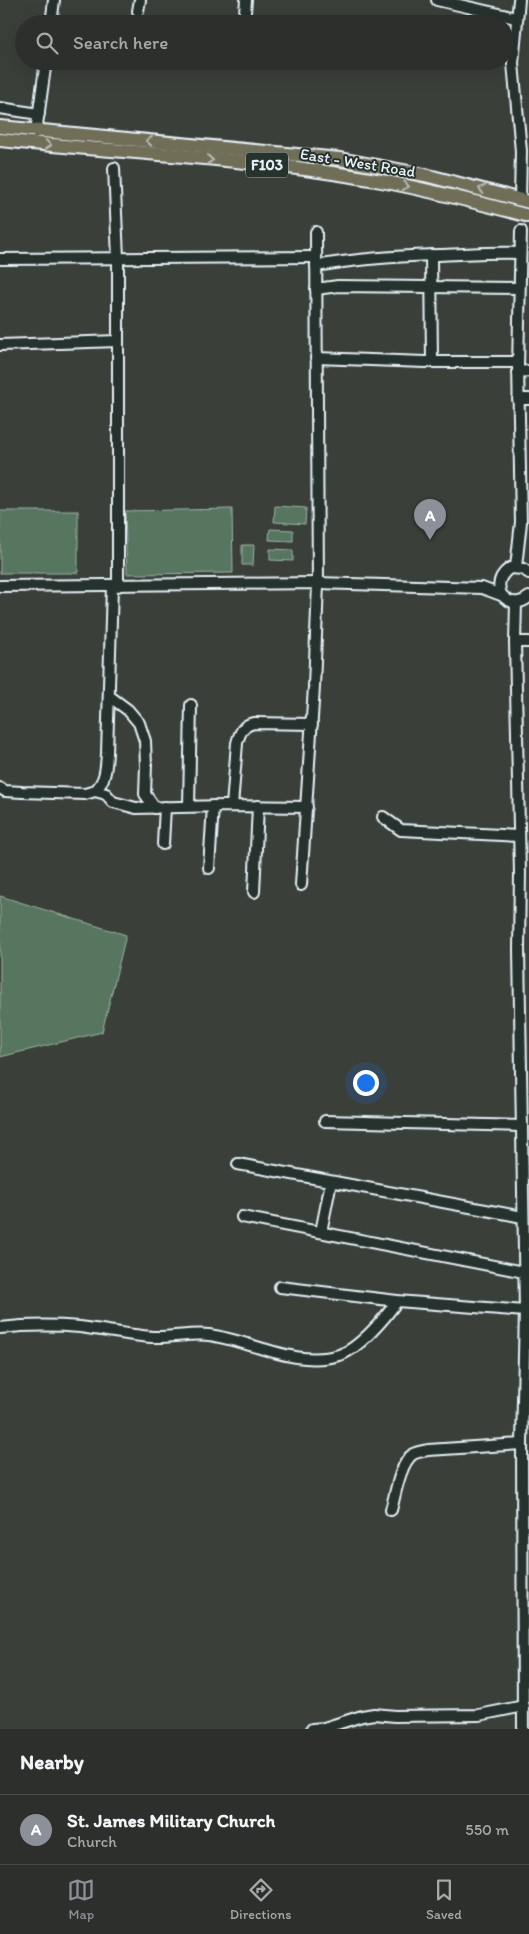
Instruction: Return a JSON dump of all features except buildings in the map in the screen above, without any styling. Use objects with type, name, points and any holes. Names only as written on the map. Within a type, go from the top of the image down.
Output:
[{"type":"main road","name":"East - West Road","points":[[0,127],[36,132],[340,159],[425,174],[524,200]]},
{"type":"main road","name":"East - West Road","points":[[0,140],[263,164],[390,182],[529,216]]},
{"type":"main road","points":[[263,164],[264,151]]},
{"type":"street","points":[[52,15],[54,0]]},
{"type":"street","points":[[138,12],[140,0]]},
{"type":"street","points":[[245,15],[246,0]]},
{"type":"street","points":[[437,0],[503,15]]},
{"type":"street","points":[[514,48],[518,0]]},
{"type":"street","points":[[36,132],[45,70]]},
{"type":"street","points":[[514,70],[524,200]]},
{"type":"street","points":[[0,108],[39,114]]},
{"type":"street","points":[[0,788],[22,792],[85,794],[95,791],[102,784],[105,777],[115,586],[118,258],[114,168]]},
{"type":"street","points":[[516,568],[524,482],[524,399],[518,367],[522,231]]},
{"type":"street","points":[[302,885],[318,583],[316,232]]},
{"type":"street","points":[[0,259],[118,258],[316,261],[480,252],[520,253]]},
{"type":"street","points":[[431,255],[432,362]]},
{"type":"street","points":[[316,289],[338,286],[519,288]]},
{"type":"street","points":[[0,344],[118,341]]},
{"type":"street","points":[[316,358],[518,367],[529,371]]},
{"type":"street","points":[[482,588],[499,582],[505,572],[516,568],[529,573]]},
{"type":"street","points":[[499,582],[501,595]]},
{"type":"street","points":[[0,586],[318,583],[482,588],[501,595],[510,602],[516,603],[522,602],[529,597]]},
{"type":"street","points":[[516,603],[515,642],[519,836],[525,873],[519,950],[525,1098],[522,1126],[523,1217],[526,1248],[524,1272],[526,1397],[522,1444],[526,1488],[523,1729]]},
{"type":"street","points":[[515,642],[529,642]]},
{"type":"street","points":[[108,696],[128,710],[139,723],[145,741],[145,794],[160,808],[163,844]]},
{"type":"street","points":[[189,806],[190,706]]},
{"type":"street","points":[[232,806],[237,743],[240,734],[247,724],[312,724]]},
{"type":"street","points":[[95,791],[106,794],[114,802],[136,808],[189,806],[307,807]]},
{"type":"street","points":[[209,868],[213,806]]},
{"type":"street","points":[[254,892],[258,806]]},
{"type":"street","points":[[383,817],[401,830],[519,836]]},
{"type":"street","points":[[325,1121],[522,1126]]},
{"type":"street","points":[[238,1164],[523,1217]]},
{"type":"street","points":[[321,1232],[331,1182]]},
{"type":"street","points":[[242,1217],[524,1272]]},
{"type":"street","points":[[280,1287],[397,1301],[525,1311]]},
{"type":"street","points":[[0,1328],[64,1326],[170,1338],[206,1335],[294,1357],[322,1358],[351,1350],[386,1318],[397,1301]]},
{"type":"street","points":[[391,1510],[401,1473],[407,1459],[414,1453],[428,1450],[522,1444]]},
{"type":"street","points":[[312,1729],[324,1728],[374,1714],[395,1716],[479,1715],[524,1706]]},
{"type":"green space","points":[[275,506],[306,508],[305,524],[274,522]]},
{"type":"green space","points":[[232,509],[233,573],[127,574],[125,511]]},
{"type":"green space","points":[[0,511],[78,511],[78,573],[0,573]]},
{"type":"green space","points":[[270,529],[293,530],[293,541],[269,540]]},
{"type":"green space","points":[[242,545],[254,545],[253,565],[242,565]]},
{"type":"green space","points":[[270,549],[293,550],[293,561],[270,560]]},
{"type":"green space","points":[[0,896],[126,935],[102,1032],[0,1057]]},
{"type":"place","name":"St. James Military Church","points":[[430,540]]}]
